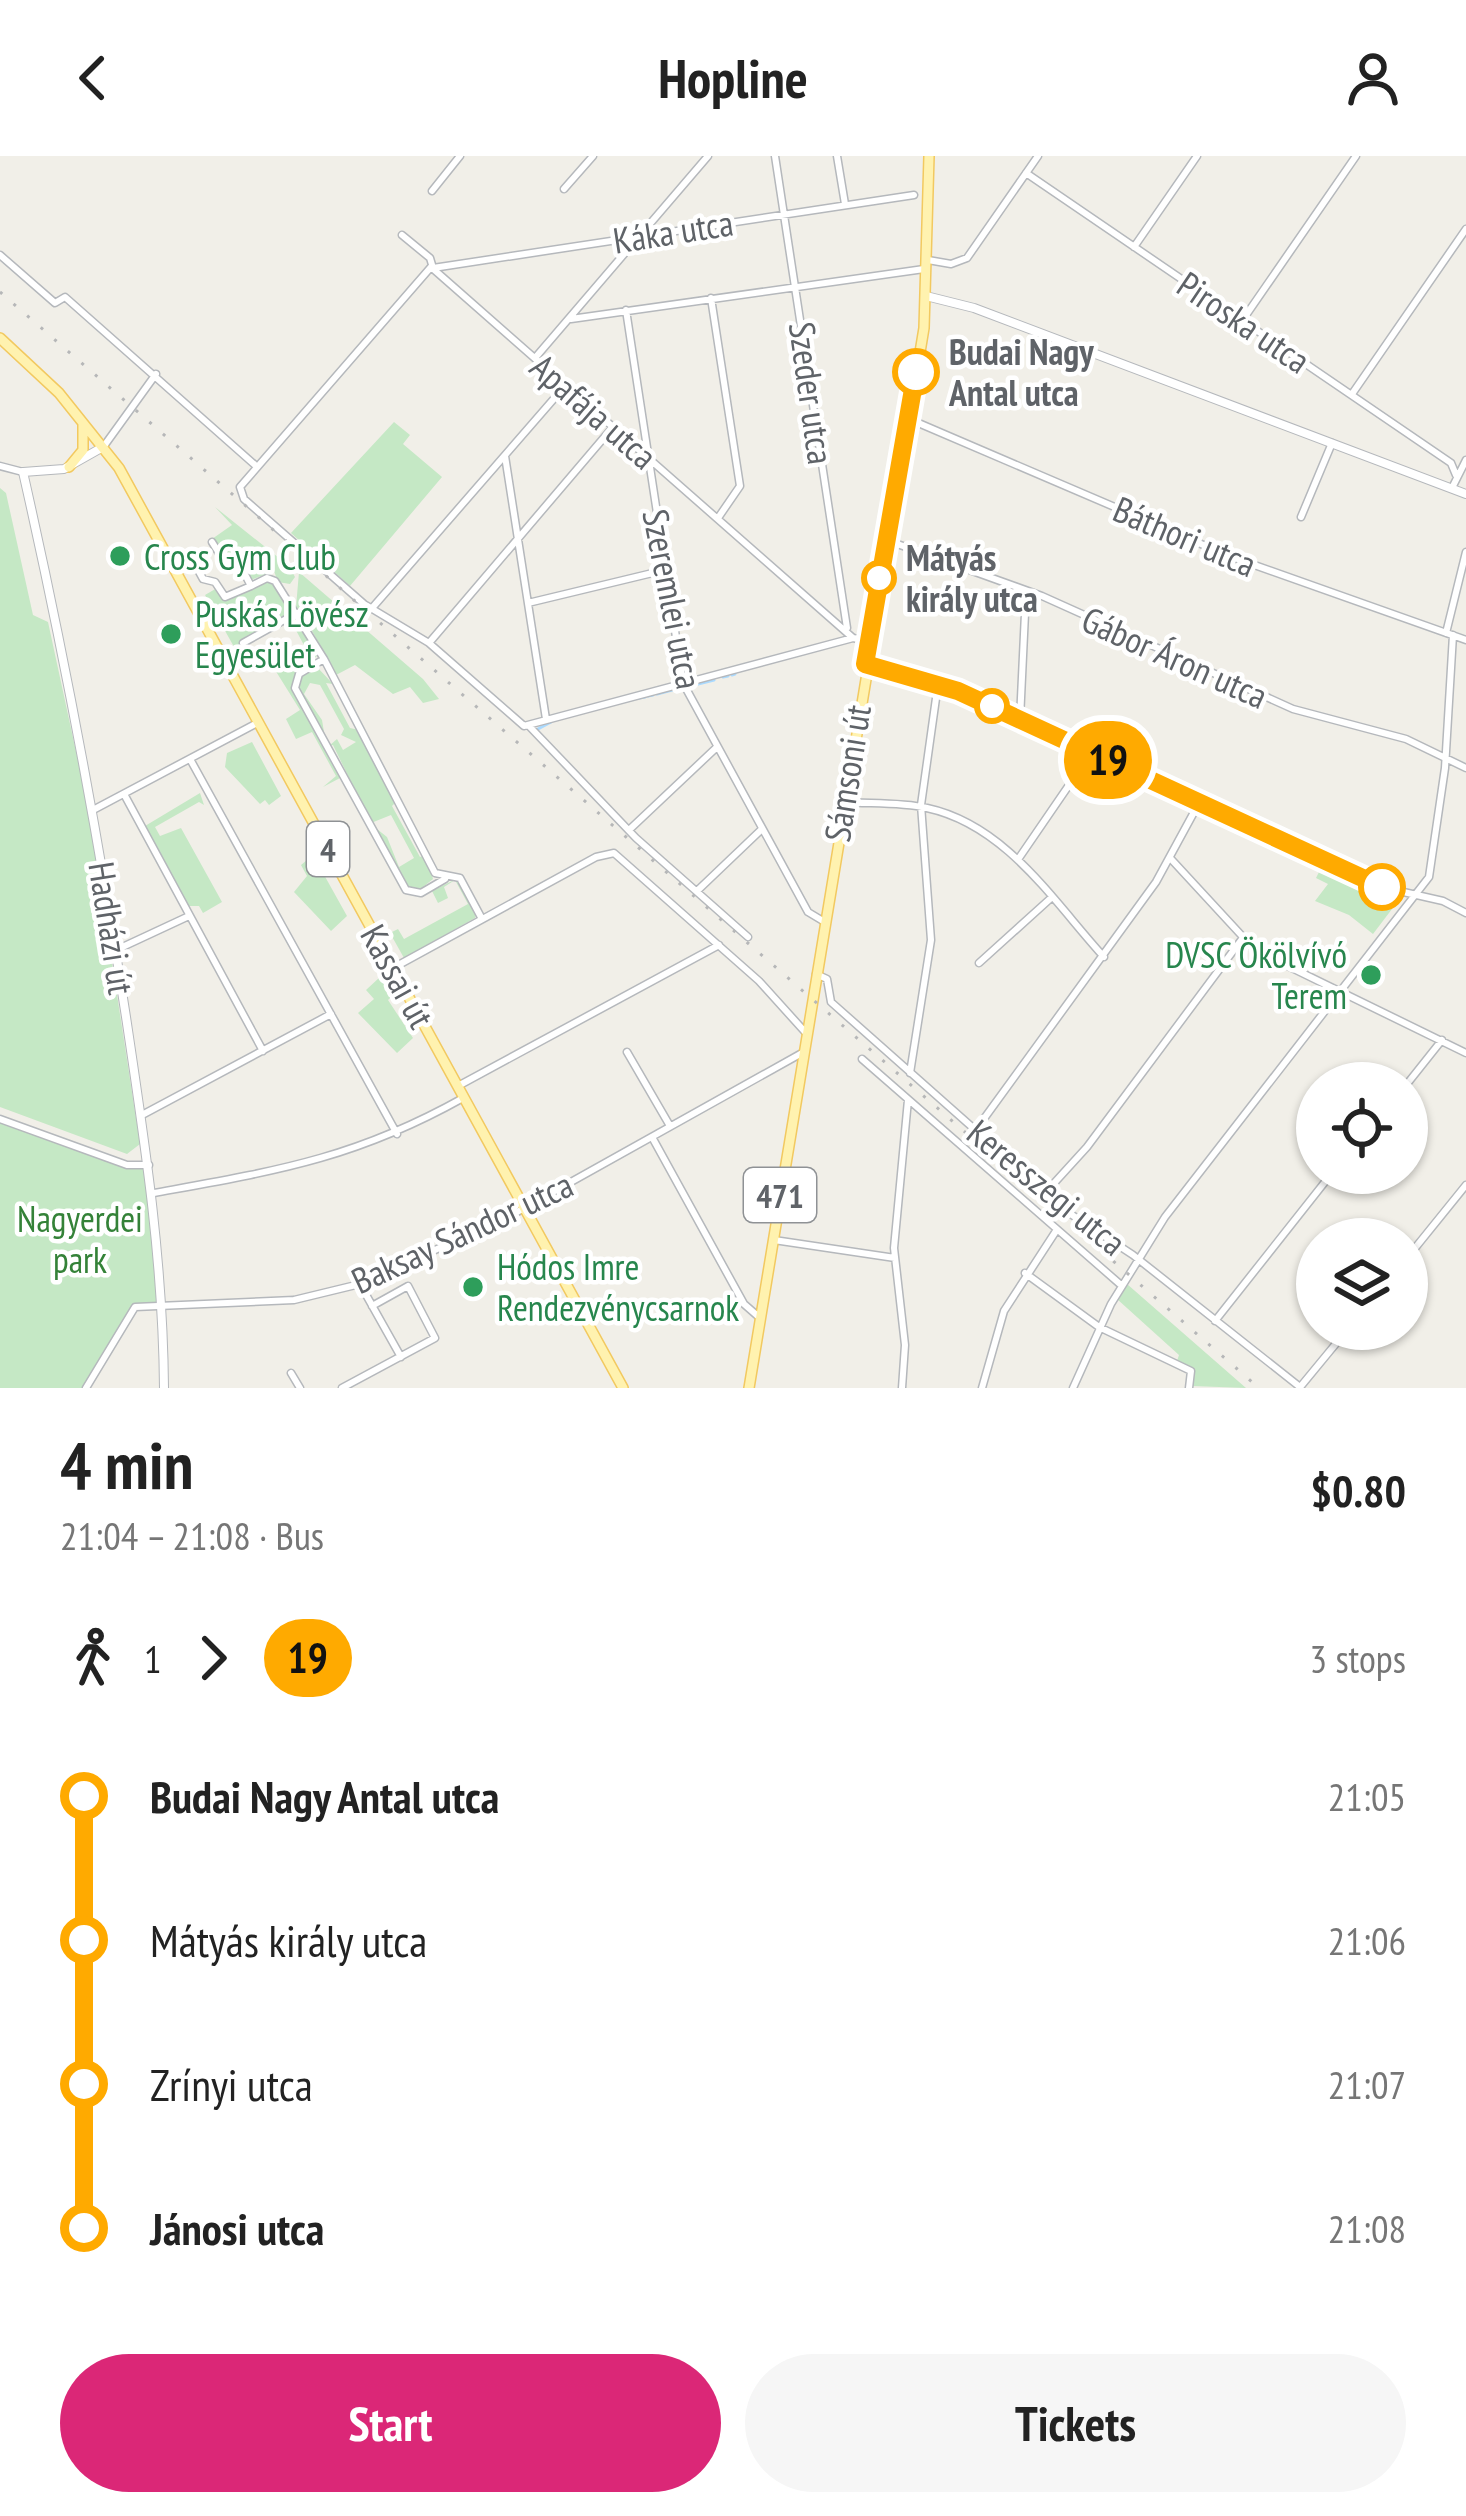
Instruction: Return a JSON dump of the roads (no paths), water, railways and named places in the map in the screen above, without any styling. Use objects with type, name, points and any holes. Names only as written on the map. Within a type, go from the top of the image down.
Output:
[{"type":"main road","name":"Sámsoni út","points":[[749,1388],[868,641],[909,419],[926,296],[929,156]]},
{"type":"main road","name":"Kassai út","points":[[0,338],[104,446],[623,1388]]},
{"type":"main road","points":[[69,467],[84,446],[81,418]]},
{"type":"street","points":[[432,191],[460,156]]},
{"type":"street","points":[[564,189],[592,156]]},
{"type":"street","points":[[535,359],[708,156]]},
{"type":"street","name":"Szeder utca","points":[[775,156],[850,634]]},
{"type":"street","points":[[837,156],[845,204]]},
{"type":"street","points":[[571,319],[951,264],[967,258],[1038,156]]},
{"type":"street","points":[[1134,247],[1197,156]]},
{"type":"street","points":[[1242,321],[1356,156]]},
{"type":"street","name":"Piroska utca","points":[[1026,173],[1451,463],[1456,475]]},
{"type":"street","name":"Káka utca","points":[[429,269],[914,195]]},
{"type":"street","points":[[1352,395],[1466,229]]},
{"type":"street","name":"Apafája utca","points":[[402,235],[428,256],[429,269],[850,634],[868,641]]},
{"type":"street","points":[[0,256],[56,304],[65,297],[255,464]]},
{"type":"street","points":[[429,269],[255,464],[241,485],[244,499],[527,726],[629,830],[748,937]]},
{"type":"street","points":[[926,296],[974,308],[1466,494]]},
{"type":"street","points":[[712,298],[740,486],[718,518]]},
{"type":"street","name":"Szeremlei utca","points":[[626,310],[683,682],[808,912],[824,921]]},
{"type":"street","points":[[0,466],[23,472],[69,467],[104,446],[156,374]]},
{"type":"street","points":[[373,607],[565,386]]},
{"type":"street","name":"Báthori utca","points":[[909,419],[1229,556],[1466,640]]},
{"type":"street","points":[[428,643],[613,427]]},
{"type":"street","points":[[1301,517],[1332,443]]},
{"type":"street","points":[[504,453],[546,719]]},
{"type":"street","points":[[1452,488],[1466,460]]},
{"type":"street","name":"Hadházi út","points":[[23,472],[78,712],[142,1115],[164,1304],[164,1388]]},
{"type":"street","name":"Gábor Áron utca","points":[[885,539],[1026,592],[1293,710],[1445,754],[1466,768]]},
{"type":"street","points":[[212,542],[222,558],[237,560],[251,586]]},
{"type":"street","points":[[1073,1388],[1137,1259],[1416,895],[1433,866],[1445,754],[1449,634],[1466,552]]},
{"type":"street","points":[[190,556],[203,579],[214,581],[225,598],[271,578],[324,659],[434,872],[461,880],[482,919]]},
{"type":"street","points":[[528,603],[664,570]]},
{"type":"street","points":[[1019,719],[1026,592]]},
{"type":"street","points":[[243,643],[297,613]]},
{"type":"street","points":[[527,726],[850,634]]},
{"type":"street","points":[[324,659],[298,674],[295,688],[403,886],[418,894],[448,877]]},
{"type":"street","points":[[865,664],[938,683],[1382,887],[1466,913]]},
{"type":"street","points":[[910,1073],[932,932],[921,807],[938,683]]},
{"type":"street","points":[[93,810],[259,722]]},
{"type":"street","points":[[629,830],[717,747]]},
{"type":"street","points":[[1018,860],[1051,820],[1091,753]]},
{"type":"street","points":[[190,759],[397,1134]]},
{"type":"street","points":[[124,794],[263,1052]]},
{"type":"street","points":[[843,802],[921,807],[974,826],[1018,860],[1104,957]]},
{"type":"street","points":[[975,1131],[1171,859],[1199,803]]},
{"type":"street","points":[[697,892],[762,829]]},
{"type":"street","points":[[393,968],[596,857],[614,853],[719,945],[806,1033]]},
{"type":"street","points":[[1171,859],[1242,939],[1269,959],[1466,1054]]},
{"type":"street","points":[[980,963],[1051,898]]},
{"type":"street","points":[[116,950],[189,916]]},
{"type":"street","points":[[1046,1192],[1087,1147],[1242,939]]},
{"type":"street","points":[[458,1087],[719,945]]},
{"type":"street","name":"Keresszegi utca","points":[[815,974],[827,979],[829,1000],[1046,1192],[1300,1388]]},
{"type":"street","points":[[142,1115],[331,1014]]},
{"type":"street","points":[[1424,1062],[1442,1040]]},
{"type":"street","points":[[627,1052],[670,1126]]},
{"type":"street","name":"Baksay Sándor utca","points":[[164,1304],[294,1300],[360,1284],[525,1208],[802,1053]]},
{"type":"street","name":"Keresszegi utca","points":[[862,1059],[1121,1285]]},
{"type":"street","points":[[154,1193],[298,1168],[397,1134],[464,1098]]},
{"type":"street","points":[[902,1388],[905,1346],[895,1258],[908,1100]]},
{"type":"street","points":[[0,1119],[127,1165],[149,1165]]},
{"type":"street","points":[[652,1137],[744,1304],[760,1318]]},
{"type":"street","points":[[1428,1232],[1466,1185]]},
{"type":"street","points":[[1215,1322],[1316,1194]]},
{"type":"street","points":[[982,1388],[1004,1311],[1057,1229]]},
{"type":"street","points":[[773,1239],[895,1258]]},
{"type":"street","points":[[1025,1273],[1100,1328],[1193,1373],[1190,1388]]},
{"type":"street","points":[[360,1284],[401,1357]]},
{"type":"street","points":[[342,1388],[435,1338],[408,1286],[372,1306]]},
{"type":"street","points":[[86,1388],[124,1318],[135,1307],[164,1304]]},
{"type":"street","points":[[1300,1388],[1331,1350]]},
{"type":"street","points":[[291,1373],[300,1388]]},
{"type":"waterway","points":[[723,677],[728,676]]},
{"type":"waterway","points":[[694,685],[714,680]]},
{"type":"waterway","points":[[657,694],[676,689]]},
{"type":"waterway","points":[[648,696],[653,695]]},
{"type":"waterway","points":[[639,698],[645,697]]},
{"type":"waterway","points":[[538,729],[551,722]]},
{"type":"railway","points":[[0,292],[1259,1388]]},
{"type":"place","name":"Budai Nagy Antal utca","points":[[916,372]]},
{"type":"place","name":"Cross Gym Club","points":[[120,556]]},
{"type":"place","name":"Mátyás király utca","points":[[879,578]]},
{"type":"place","name":"Puskás Lövész Egyesület","points":[[171,634]]},
{"type":"place","name":"DVSC Ökölvívó Terem","points":[[1371,975]]},
{"type":"place","name":"Hódos Imre Rendezvénycsarnok","points":[[473,1287]]},
{"type":"park label","name":"Nagyerdei park","points":[[80,1238]]}]
